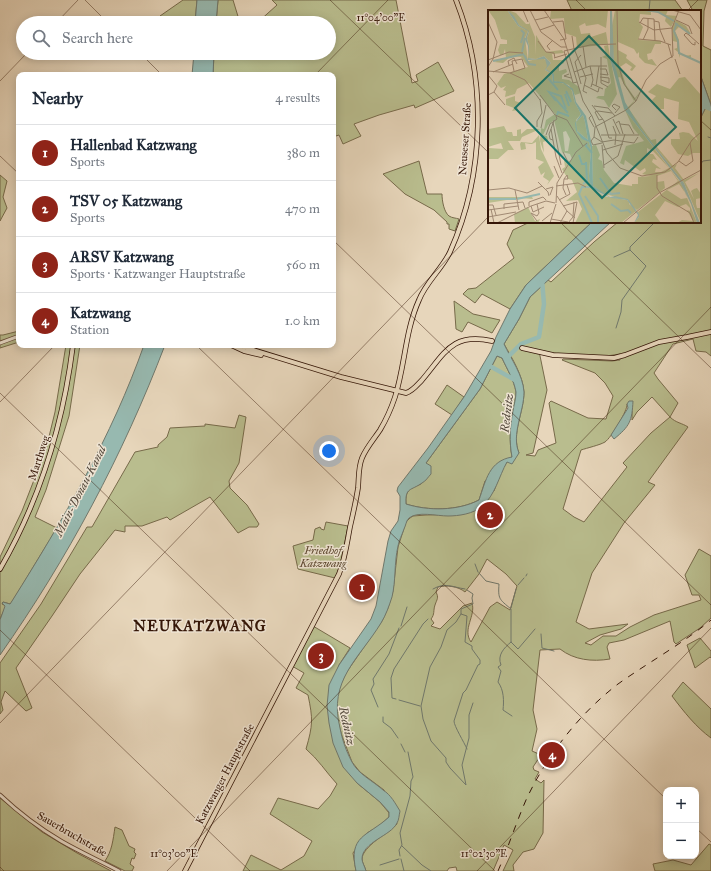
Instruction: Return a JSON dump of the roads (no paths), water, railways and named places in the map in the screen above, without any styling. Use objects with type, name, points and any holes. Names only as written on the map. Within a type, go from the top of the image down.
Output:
[{"type":"main road","name":"Neuseser Straße","points":[[397,392],[404,355],[417,305],[422,292],[450,252],[462,219],[471,182],[476,139],[477,100],[475,70],[468,33],[456,0]]},
{"type":"main road","points":[[522,348],[553,355],[607,358],[625,355],[652,344],[711,332]]},
{"type":"main road","points":[[246,348],[397,392],[406,393],[412,391],[448,349],[458,342],[472,338],[492,341]]},
{"type":"main road","name":"Marthweg","points":[[0,569],[30,511],[50,458],[63,407],[73,348]]},
{"type":"main road","points":[[237,348],[246,352],[270,356]]},
{"type":"main road","name":"Katzwanger Hauptstraße","points":[[185,871],[282,685],[287,679],[342,568],[358,490],[360,463],[386,418],[397,392]]},
{"type":"street","points":[[0,343],[16,337]]},
{"type":"street","name":"Sauerbruchstraße","points":[[0,795],[46,832],[79,851],[119,871]]},
{"type":"water","points":[[197,0],[218,0],[217,16],[196,16]]},
{"type":"water","points":[[193,60],[214,60],[213,72],[192,72]]},
{"type":"water","points":[[701,77],[711,105],[711,108],[706,107],[701,117]]},
{"type":"water","points":[[591,223],[610,223],[530,297],[504,344],[519,373],[524,392],[516,438],[519,453],[512,464],[507,462],[490,497],[479,509],[461,515],[448,516],[422,514],[408,519],[398,544],[392,597],[387,610],[381,623],[355,659],[342,683],[338,696],[337,711],[344,745],[348,754],[358,770],[388,794],[393,799],[400,811],[398,822],[394,828],[371,844],[363,853],[362,860],[366,871],[356,871],[354,859],[357,843],[367,833],[389,817],[389,812],[380,802],[357,783],[343,767],[333,743],[329,723],[327,706],[329,685],[339,665],[371,619],[376,606],[388,541],[391,531],[398,521],[400,496],[397,491],[398,487],[464,397],[491,351],[496,337],[510,309],[526,285]],"holes":[[[497,356],[502,358],[512,379],[516,392],[511,428],[510,445],[512,457],[504,459],[493,467],[486,479],[479,500],[471,504],[443,509],[424,508],[406,504],[408,492],[426,480],[431,474],[431,466],[426,463],[480,389]]]},
{"type":"water","name":"Main-Donau-Kanal","points":[[143,348],[164,348],[131,426],[92,505],[49,581],[0,655],[0,620],[5,606],[2,603],[10,604],[50,540],[102,445]]},
{"type":"water","points":[[629,401],[633,401],[631,418],[627,427],[614,439],[611,435],[628,408],[627,404]]},
{"type":"waterway","points":[[649,10],[650,0]]},
{"type":"waterway","points":[[703,106],[711,109]]},
{"type":"waterway","points":[[701,164],[703,161],[711,160]]},
{"type":"waterway","points":[[614,257],[630,250],[630,247],[654,223]]},
{"type":"waterway","points":[[616,328],[621,312],[622,300],[646,266],[630,250]]},
{"type":"waterway","name":"Rednitz","points":[[507,358],[521,344],[539,337],[544,304],[542,280]]},
{"type":"waterway","name":"Rednitz","points":[[488,365],[515,380]]},
{"type":"waterway","points":[[475,564],[478,572]]},
{"type":"waterway","points":[[479,573],[486,581],[499,584],[499,596],[511,609],[511,642],[518,649],[535,629]]},
{"type":"waterway","points":[[518,585],[524,578]]},
{"type":"waterway","points":[[433,589],[445,585],[465,589]]},
{"type":"waterway","points":[[511,608],[516,589]]},
{"type":"waterway","points":[[467,590],[473,594],[473,604],[461,609],[461,614],[467,616],[465,642],[472,646],[472,649],[480,660],[480,664],[478,665],[466,690],[463,693],[454,723],[467,749]]},
{"type":"waterway","points":[[401,626],[407,607]]},
{"type":"waterway","points":[[461,614],[456,622],[447,630],[441,647],[430,667],[421,706],[423,719],[431,741],[446,758],[446,762],[450,768],[466,785],[462,765],[469,738],[469,715],[473,703]]},
{"type":"waterway","points":[[396,699],[392,698],[391,678],[394,669],[423,624],[428,619]]},
{"type":"waterway","points":[[378,707],[371,690],[374,684],[373,679],[389,654],[399,628]]},
{"type":"waterway","points":[[541,634],[542,648],[554,651]]},
{"type":"waterway","points":[[511,642],[504,649],[500,658],[501,665],[498,667],[501,671],[498,682],[502,692],[503,710],[512,716]]},
{"type":"waterway","points":[[399,700],[420,706]]},
{"type":"waterway","points":[[383,717],[383,722],[391,728],[398,738]]},
{"type":"waterway","points":[[401,744],[405,752]]},
{"type":"waterway","points":[[400,856],[399,850],[402,845],[400,833],[410,796],[411,781],[413,777],[408,752]]},
{"type":"waterway","points":[[402,846],[422,865],[431,871]]},
{"type":"waterway","points":[[380,865],[399,859]]},
{"type":"waterway","points":[[401,859],[404,871]]},
{"type":"railway","points":[[498,871],[522,809],[534,783],[565,736],[590,708],[618,684],[689,637],[711,620]]},
{"type":"place","name":"TSV 05 Katzwang","points":[[490,515]]},
{"type":"place","name":"Hallenbad Katzwang","points":[[362,587]]},
{"type":"place","name":"ARSV Katzwang","points":[[321,656]]},
{"type":"place","name":"Katzwang","points":[[552,755]]},
{"type":"district","name":"NEUKATZWANG","points":[[200,626]]},
{"type":"park label","name":"Friedhof Katzwang","points":[[323,556]]}]
